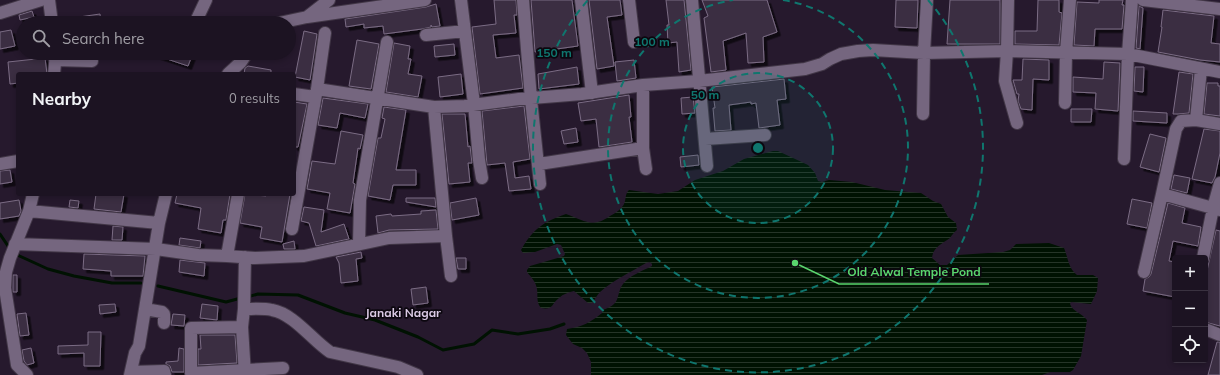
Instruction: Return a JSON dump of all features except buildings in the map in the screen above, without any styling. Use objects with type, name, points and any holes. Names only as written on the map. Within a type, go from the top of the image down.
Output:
[{"type":"street","points":[[0,13],[41,0]]},
{"type":"street","points":[[49,0],[51,16]]},
{"type":"street","points":[[198,16],[206,0]]},
{"type":"street","points":[[307,17],[329,0]]},
{"type":"street","points":[[296,19],[425,0]]},
{"type":"street","points":[[461,0],[482,178]]},
{"type":"street","points":[[523,0],[540,184]]},
{"type":"street","points":[[581,0],[592,93]]},
{"type":"street","points":[[629,0],[634,42]]},
{"type":"street","points":[[692,0],[707,166]]},
{"type":"street","points":[[923,114],[927,0]]},
{"type":"street","points":[[1008,0],[1005,81],[1017,123]]},
{"type":"street","points":[[1066,103],[1066,53],[1070,0]]},
{"type":"street","points":[[1124,158],[1128,54],[1132,0]]},
{"type":"street","points":[[1143,0],[1220,9]]},
{"type":"street","points":[[426,35],[464,31]]},
{"type":"street","points":[[292,229],[325,33]]},
{"type":"street","points":[[359,244],[360,200],[387,42]]},
{"type":"street","points":[[296,94],[316,93],[377,98],[434,107],[474,104],[592,93],[643,85],[700,81],[804,69],[822,64],[841,54],[872,50],[924,53],[1007,51],[1128,54],[1220,72]]},
{"type":"street","points":[[54,72],[56,60]]},
{"type":"street","points":[[83,60],[92,61]]},
{"type":"street","points":[[230,72],[242,60]]},
{"type":"street","points":[[1196,120],[1201,69]]},
{"type":"street","points":[[643,85],[642,148],[646,169]]},
{"type":"street","points":[[434,107],[451,276]]},
{"type":"street","points":[[1144,272],[1178,124],[1181,121],[1196,120],[1220,124]]},
{"type":"street","points":[[705,140],[765,135]]},
{"type":"street","points":[[539,164],[642,148]]},
{"type":"street","points":[[0,164],[16,161]]},
{"type":"street","points":[[1204,255],[1216,209],[1220,183]]},
{"type":"street","points":[[1162,194],[1216,209]]},
{"type":"street","points":[[26,375],[17,365],[5,288],[6,272],[15,244],[29,211],[33,196]]},
{"type":"street","points":[[165,375],[164,371],[131,374],[135,353],[139,346],[156,249],[159,222],[166,196]]},
{"type":"street","points":[[227,256],[238,196]]},
{"type":"street","points":[[29,211],[159,222]]},
{"type":"street","points":[[15,244],[156,249],[198,256],[255,258],[304,256],[389,238],[446,236]]},
{"type":"street","points":[[244,373],[242,327],[245,257]]},
{"type":"street","points":[[244,305],[280,312],[289,317],[330,352],[398,367],[416,375]]},
{"type":"street","points":[[145,308],[162,312],[164,314],[164,323]]},
{"type":"street","points":[[242,327],[191,328],[191,374],[244,373],[283,368]]},
{"type":"street","points":[[1208,330],[1220,335]]},
{"type":"shaded area","points":[[778,151],[808,165],[815,173],[818,181],[822,182],[829,180],[852,182],[885,190],[921,193],[933,201],[941,204],[948,217],[956,223],[957,230],[934,251],[932,258],[940,265],[947,265],[958,255],[1003,252],[1010,250],[1016,244],[1049,243],[1064,248],[1070,266],[1077,275],[1093,275],[1098,278],[1097,291],[1091,304],[1071,302],[1070,304],[1073,309],[1087,320],[1081,356],[1073,370],[1070,372],[1050,372],[1042,375],[591,375],[591,362],[587,353],[582,348],[573,344],[566,335],[567,329],[586,324],[602,313],[603,310],[613,305],[617,300],[621,286],[636,274],[652,266],[652,264],[650,262],[646,263],[616,280],[600,292],[592,303],[588,303],[574,291],[562,295],[552,306],[548,308],[541,308],[539,306],[536,284],[527,270],[530,266],[564,256],[565,254],[561,245],[557,244],[535,252],[523,253],[521,250],[534,231],[545,223],[566,214],[583,221],[593,223],[604,220],[624,205],[626,194],[629,190],[658,194],[678,191],[695,180],[723,171],[744,159]]},
{"type":"waterway","points":[[0,234],[10,249]]},
{"type":"waterway","points":[[15,254],[48,269],[74,276],[112,283],[141,283]]},
{"type":"waterway","points":[[158,286],[226,302],[241,298]]},
{"type":"waterway","points":[[247,297],[258,294],[298,295],[345,313],[375,320],[418,337],[443,350],[474,344],[492,330],[518,334],[550,329],[564,324]]},
{"type":"place","name":"Old Alwal Temple Pond","points":[[795,263]]},
{"type":"district","name":"Janaki Nagar","points":[[403,313]]}]
